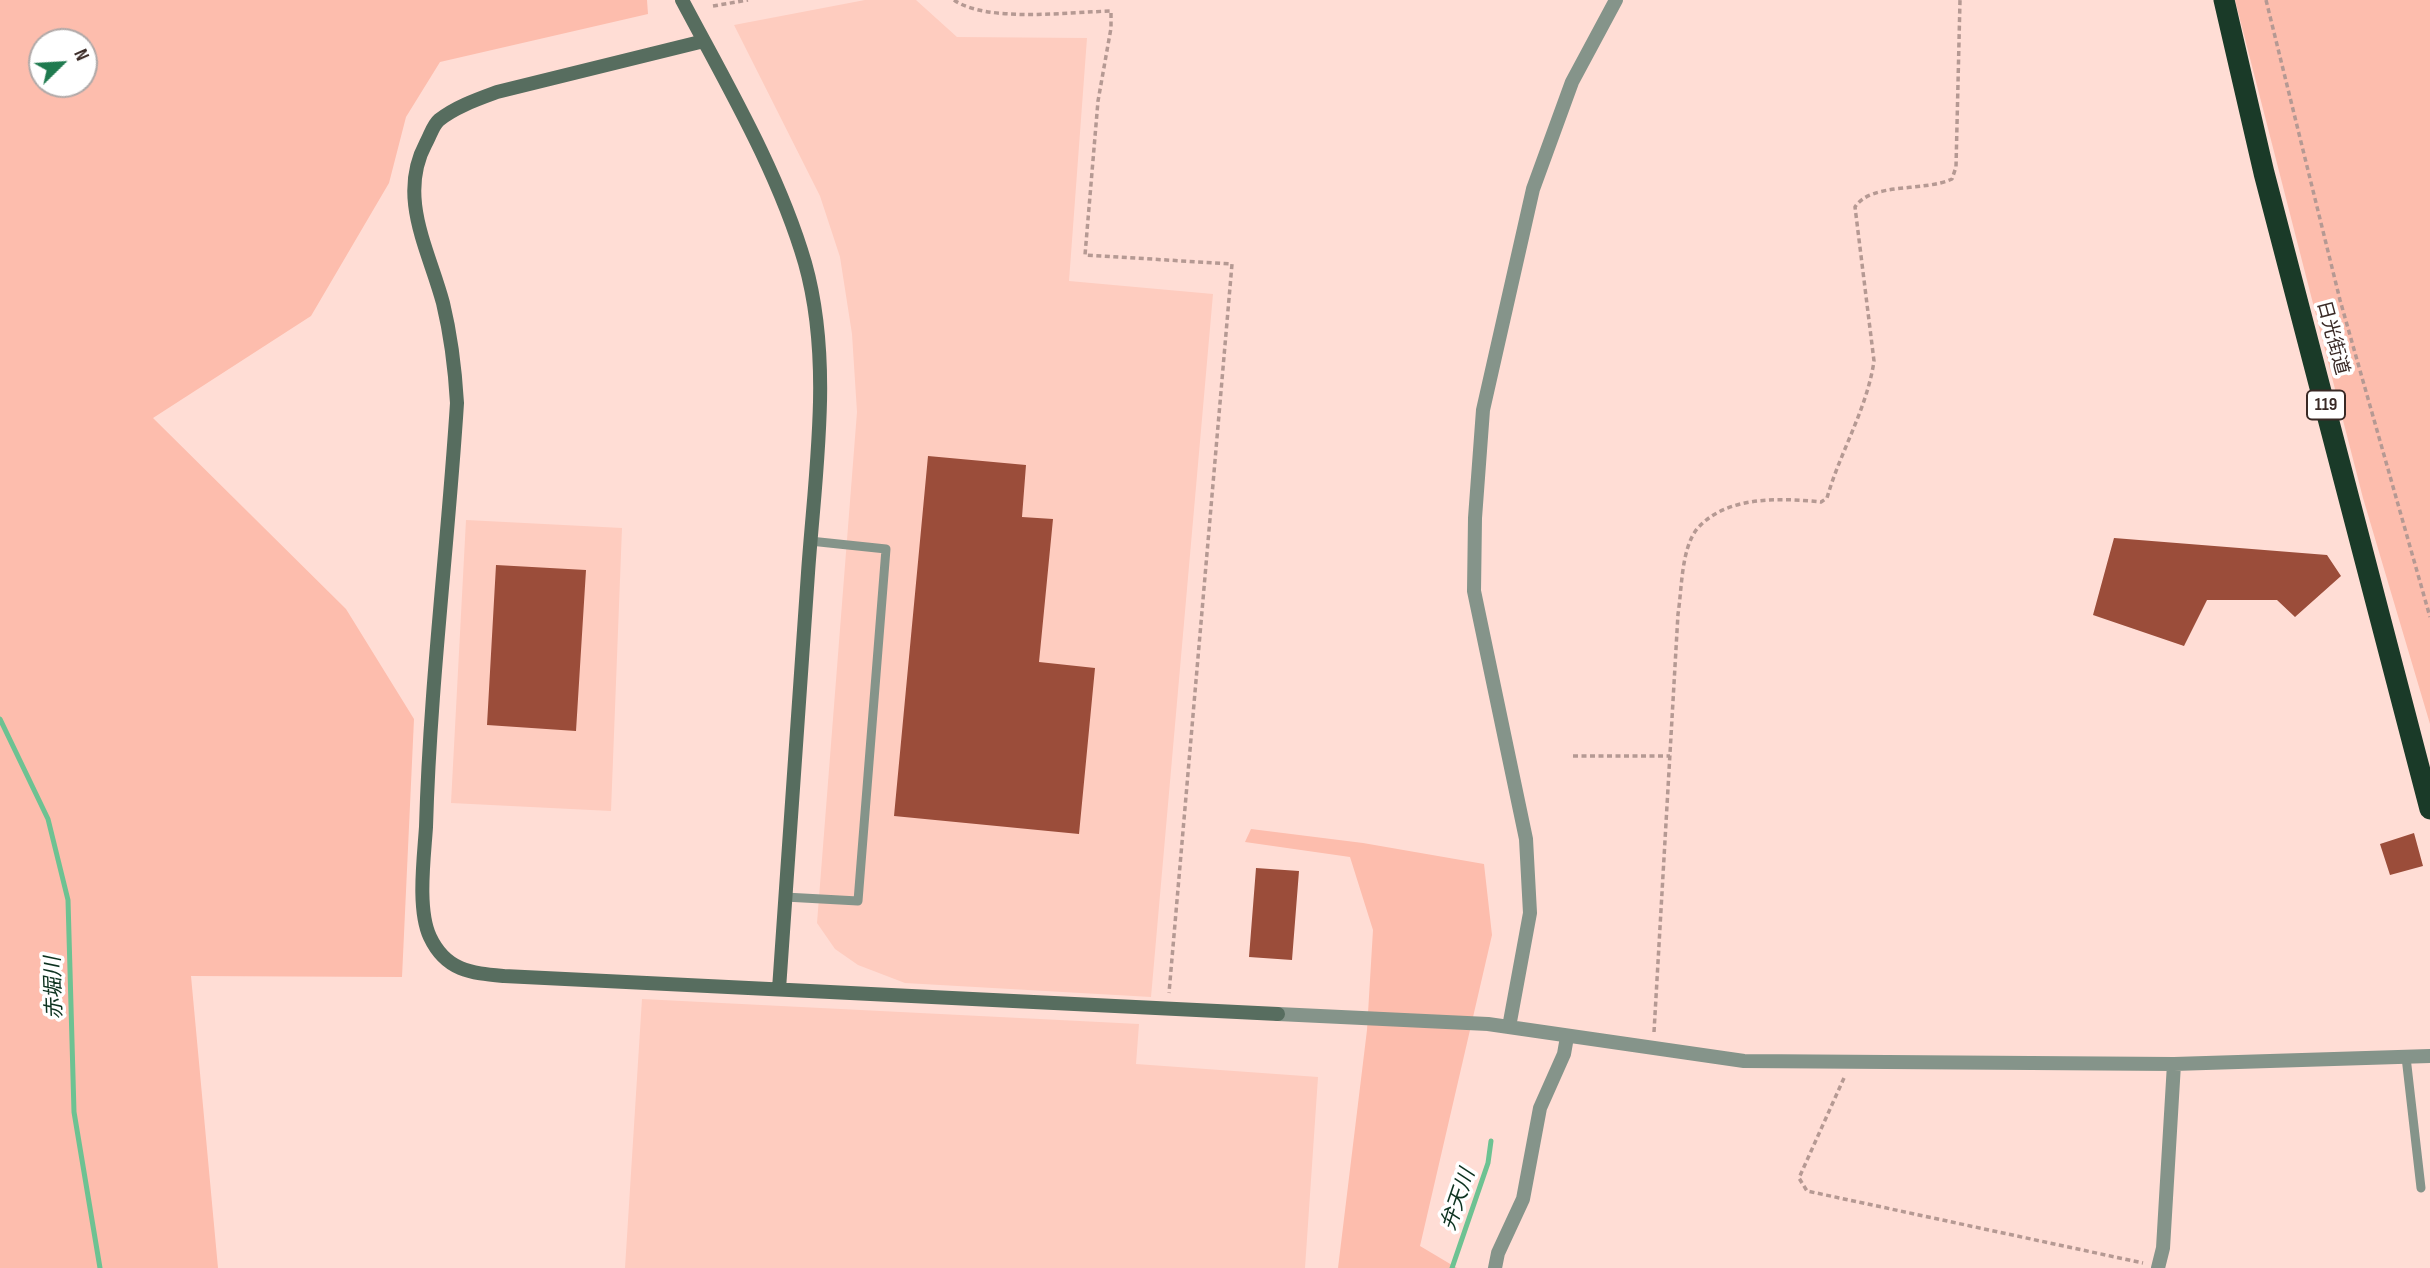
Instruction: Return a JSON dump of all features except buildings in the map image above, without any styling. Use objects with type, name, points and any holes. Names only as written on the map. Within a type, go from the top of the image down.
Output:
[{"type":"highway","name":"日光街道","points":[[2224,0],[2264,173],[2430,809]]},
{"type":"street","points":[[682,0],[766,162],[805,264],[814,310],[819,361],[810,541],[779,989]]},
{"type":"street","points":[[1509,1027],[1529,901],[1526,839],[1475,591],[1475,518],[1483,410],[1533,189],[1572,82],[1616,0]]},
{"type":"street","points":[[704,41],[497,92],[469,103],[438,121],[420,155],[412,195],[421,237],[442,301],[453,349],[457,403],[428,748],[423,896],[429,934],[438,951],[450,964],[466,973],[1509,1027],[1567,1037],[1604,1039],[1653,1050],[1744,1061],[2174,1064],[2430,1056]]},
{"type":"street","points":[[1495,1268],[1498,1253],[1522,1199],[1540,1108],[1564,1054],[1567,1037]]},
{"type":"street","points":[[2158,1267],[2163,1248],[2174,1064]]},
{"type":"lane","points":[[785,897],[858,901],[886,549],[810,541]]},
{"type":"lane","points":[[2406,1057],[2421,1188]]},
{"type":"path","points":[[713,6],[748,0]]},
{"type":"path","points":[[954,0],[970,8],[1005,13],[1111,11],[1111,28],[1098,101],[1085,255],[1232,264],[1167,1010]]},
{"type":"path","points":[[1653,1050],[1678,614],[1689,546],[1698,529],[1727,509],[1766,500],[1821,502],[1827,498],[1834,473],[1871,383],[1874,362],[1855,207],[1868,194],[1938,185],[1952,179],[1956,167],[1960,0]]},
{"type":"path","points":[[2266,0],[2340,300],[2430,617]]},
{"type":"path","points":[[1573,755],[1670,756]]},
{"type":"path","points":[[1851,1062],[1799,1178],[1807,1191],[2158,1267]]},
{"type":"shaded area","points":[[0,0],[647,0],[648,14],[440,62],[406,117],[389,183],[311,316],[153,418],[346,609],[414,719],[402,977],[191,976],[218,1268],[0,1268]]},
{"type":"shaded area","points":[[865,0],[916,0],[957,37],[1087,38],[1069,281],[1213,294],[1151,997],[905,983],[858,965],[835,949],[817,923],[857,412],[852,334],[840,257],[820,196],[734,25]]},
{"type":"shaded area","points":[[2235,0],[2430,0],[2430,724],[2363,498]]},
{"type":"shaded area","points":[[466,520],[622,528],[611,811],[451,803]]},
{"type":"shaded area","points":[[1251,829],[1363,843],[1484,864],[1492,935],[1420,1246],[1457,1268],[1338,1268],[1367,1030],[1373,930],[1350,857],[1245,842]]},
{"type":"shaded area","points":[[642,999],[1139,1024],[1136,1064],[1318,1077],[1305,1268],[625,1268]]},
{"type":"waterway","name":"赤堀川","points":[[0,719],[48,819],[68,900],[74,1112],[100,1268]]},
{"type":"waterway","name":"弁天川","points":[[1452,1268],[1488,1163],[1491,1141]]}]
